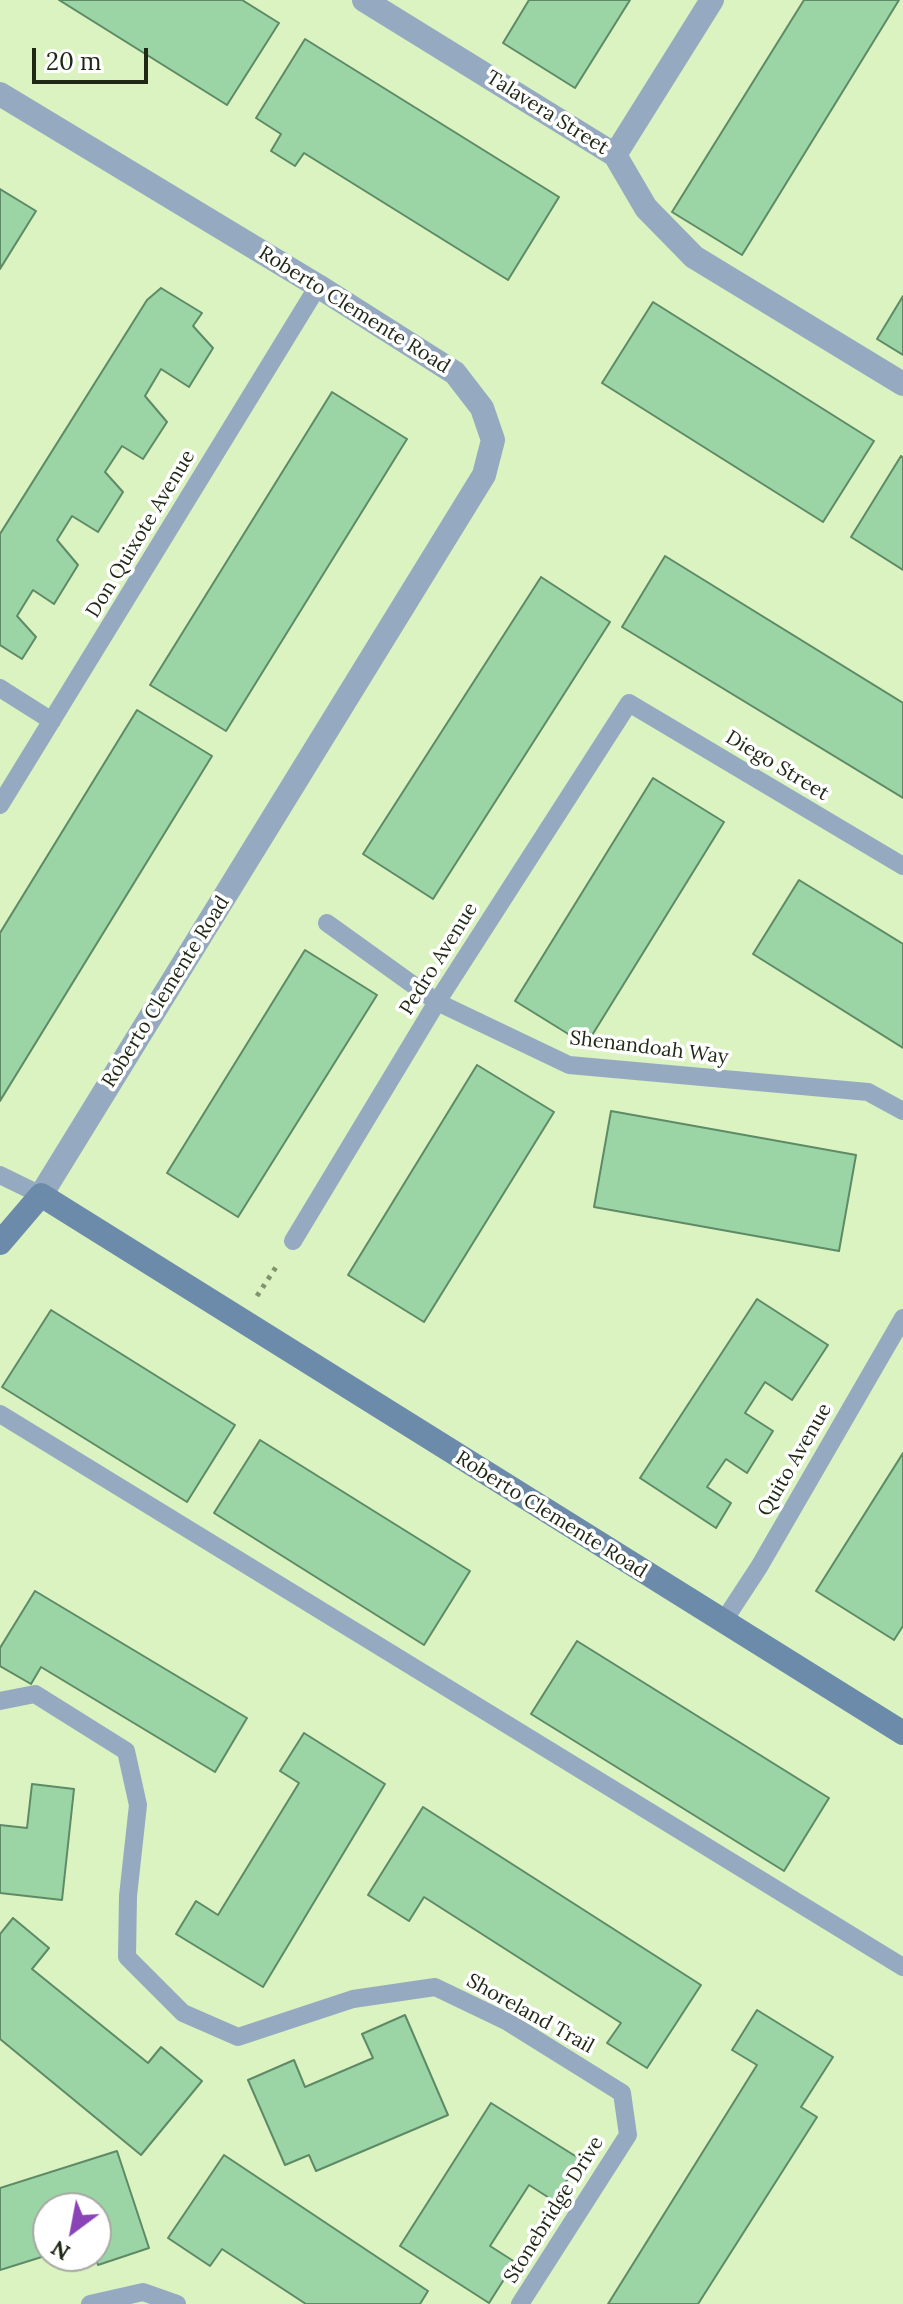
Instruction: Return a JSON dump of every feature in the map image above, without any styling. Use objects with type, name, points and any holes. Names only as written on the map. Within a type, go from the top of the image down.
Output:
[{"type":"street","name":"Talavera Street","points":[[364,0],[615,155],[646,208],[694,257],[903,384]]},
{"type":"street","points":[[615,155],[712,0]]},
{"type":"street","name":"Roberto Clemente Road","points":[[0,94],[318,286],[455,373],[482,408],[493,440],[484,475],[41,1195],[903,1733]]},
{"type":"street","points":[[0,1243],[41,1195]]},
{"type":"lane","name":"Don Quixote Avenue","points":[[0,805],[318,286]]},
{"type":"lane","points":[[0,688],[52,721]]},
{"type":"lane","name":"Diego Street","points":[[629,703],[903,866]]},
{"type":"lane","name":"Pedro Avenue","points":[[293,1241],[437,1002],[629,703]]},
{"type":"lane","name":"Shenandoah Way","points":[[327,923],[437,1002],[569,1065],[868,1092],[903,1111]]},
{"type":"lane","points":[[0,1175],[41,1195]]},
{"type":"lane","name":"Quito Avenue","points":[[723,1622],[759,1567],[903,1318]]},
{"type":"lane","points":[[0,1414],[903,1967]]},
{"type":"lane","name":"Shoreland Trail","points":[[0,1701],[35,1694],[126,1751],[138,1805],[128,1896],[127,1957],[183,2013],[238,2037],[353,1999],[435,1987],[508,2022],[622,2093]]},
{"type":"lane","name":"Stonebridge Drive","points":[[520,2304],[628,2135],[622,2093]]},
{"type":"lane","points":[[90,2304],[143,2292],[177,2304]]},
{"type":"path","points":[[242,1320],[293,1241]]},
{"type":"building","points":[[59,0],[242,0],[279,23],[227,105]]},
{"type":"building","points":[[529,0],[630,0],[575,88],[503,43]]},
{"type":"building","points":[[804,0],[899,0],[742,255],[672,212]]},
{"type":"building","points":[[305,39],[559,197],[508,280],[304,153],[295,166],[271,151],[281,134],[256,118]]},
{"type":"building","points":[[0,189],[36,211],[0,269]]},
{"type":"building","points":[[161,288],[202,313],[193,326],[213,348],[189,387],[161,369],[145,396],[167,422],[143,459],[122,446],[105,472],[123,492],[98,532],[72,516],[57,540],[78,565],[54,604],[33,590],[17,616],[36,637],[22,659],[0,645],[0,534],[147,300]]},
{"type":"building","points":[[903,296],[903,355],[877,339]]},
{"type":"building","points":[[653,302],[874,441],[823,522],[602,383]]},
{"type":"building","points":[[332,392],[407,439],[226,731],[150,685]]},
{"type":"building","points":[[901,456],[903,458],[903,570],[851,537]]},
{"type":"building","points":[[665,556],[903,703],[903,798],[622,627]]},
{"type":"building","points":[[541,577],[610,622],[433,899],[363,854]]},
{"type":"building","points":[[137,710],[212,756],[0,1101],[0,933]]},
{"type":"building","points":[[653,778],[724,822],[586,1045],[515,1001]]},
{"type":"building","points":[[799,880],[903,944],[903,1048],[753,954]]},
{"type":"building","points":[[305,950],[377,995],[238,1217],[167,1173]]},
{"type":"building","points":[[477,1065],[554,1112],[424,1322],[348,1275]]},
{"type":"building","points":[[611,1111],[856,1155],[839,1251],[594,1207]]},
{"type":"building","points":[[757,1299],[828,1345],[792,1400],[765,1382],[745,1413],[773,1431],[747,1473],[726,1459],[707,1487],[731,1503],[716,1528],[640,1478]]},
{"type":"building","points":[[51,1310],[235,1425],[187,1502],[2,1387]]},
{"type":"building","points":[[260,1440],[470,1571],[424,1645],[214,1513]]},
{"type":"building","points":[[903,1453],[903,1626],[894,1640],[816,1591]]},
{"type":"building","points":[[35,1591],[247,1718],[215,1772],[41,1667],[31,1684],[0,1666],[0,1648]]},
{"type":"building","points":[[577,1641],[829,1798],[784,1871],[531,1714]]},
{"type":"building","points":[[304,1733],[385,1784],[263,1987],[176,1934],[196,1901],[218,1915],[299,1783],[280,1771]]},
{"type":"building","points":[[32,1784],[74,1789],[62,1900],[0,1893],[0,1825],[27,1828]]},
{"type":"building","points":[[423,1807],[701,1985],[647,2068],[607,2043],[621,2023],[424,1897],[409,1921],[368,1895]]},
{"type":"building","points":[[13,1918],[49,1948],[32,1969],[148,2063],[161,2047],[202,2081],[141,2155],[0,2039],[0,1934]]},
{"type":"building","points":[[757,2010],[833,2057],[801,2107],[817,2117],[698,2304],[608,2304],[757,2065],[732,2050]]},
{"type":"building","points":[[405,2015],[448,2115],[316,2171],[309,2155],[285,2165],[248,2080],[294,2060],[305,2087],[373,2058],[362,2034]]},
{"type":"building","points":[[491,2103],[580,2159],[554,2201],[529,2185],[490,2246],[515,2262],[489,2303],[400,2246]]},
{"type":"building","points":[[117,2151],[149,2248],[112,2260],[112,2192],[32,2192],[32,2260],[0,2270],[0,2188]]},
{"type":"building","points":[[224,2155],[428,2291],[420,2304],[306,2304],[222,2249],[210,2266],[168,2238]]}]
